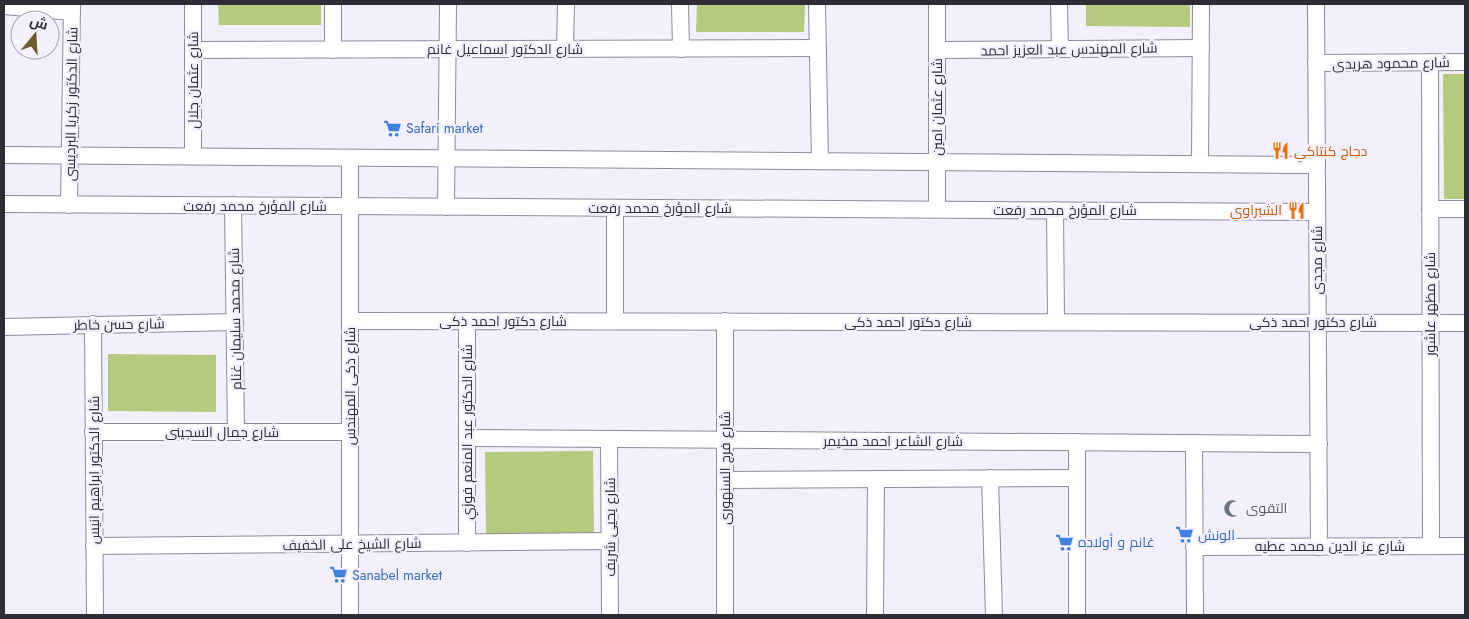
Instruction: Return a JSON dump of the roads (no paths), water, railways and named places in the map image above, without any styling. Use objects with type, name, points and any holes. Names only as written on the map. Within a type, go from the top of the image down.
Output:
[{"type":"street","name":"شارع عثمان جلال","points":[[193,4],[193,156]]},
{"type":"street","points":[[333,4],[333,50]]},
{"type":"street","points":[[446,207],[448,4]]},
{"type":"street","points":[[566,4],[566,49]]},
{"type":"street","points":[[680,4],[681,48]]},
{"type":"street","points":[[817,4],[820,161]]},
{"type":"street","name":"شارع عثمان امين","points":[[936,210],[937,4]]},
{"type":"street","points":[[1059,4],[1060,49]]},
{"type":"street","points":[[1200,164],[1201,4]]},
{"type":"street","name":"شارع مجدى","points":[[1316,4],[1319,547]]},
{"type":"street","points":[[4,6],[72,8]]},
{"type":"street","name":"شارع الدكتور زكريا البرديسى","points":[[69,205],[72,8]]},
{"type":"street","name":"شارع الدكتور اسماعيل غانم","points":[[193,50],[818,48]]},
{"type":"street","name":"شارع المهندس عبد العزيز احمد","points":[[937,50],[1201,48]]},
{"type":"street","name":"شارع مظهر عاشور","points":[[1430,62],[1431,546]]},
{"type":"street","name":"شارع محمود هريدى","points":[[1316,64],[1465,62]]},
{"type":"street","points":[[4,155],[1317,165]]},
{"type":"street","name":"شارع ذكى المهندس","points":[[350,158],[350,615]]},
{"type":"street","name":"شارع المؤرخ محمد رفعت","points":[[4,204],[1317,212]]},
{"type":"street","name":"شارع محمد سليمان غنام","points":[[233,206],[236,432]]},
{"type":"street","points":[[614,208],[615,321]]},
{"type":"street","points":[[1430,209],[1465,208]]},
{"type":"street","points":[[1055,210],[1056,322]]},
{"type":"street","name":"شارع دكتور احمد ذكى","points":[[350,321],[1465,323]]},
{"type":"street","name":"شارع الدكتور عبد المنعم فوزي","points":[[467,321],[467,543]]},
{"type":"street","name":"شارع فرج السنهورى","points":[[724,615],[726,321]]},
{"type":"street","name":"شارع حسن خاطر","points":[[4,326],[235,322]]},
{"type":"street","name":"شارع الدكتور ابراهيم انيس","points":[[93,324],[95,615]]},
{"type":"street","name":"شارع جمال السجينى","points":[[93,432],[350,432]]},
{"type":"street","name":"شارع الشاعر احمد مخيمر","points":[[467,438],[1319,444]]},
{"type":"street","name":"شارع يحيى شريف","points":[[609,439],[610,615]]},
{"type":"street","points":[[1077,442],[1077,615]]},
{"type":"street","points":[[1194,443],[1195,615]]},
{"type":"street","points":[[990,478],[994,615]]},
{"type":"street","points":[[725,480],[1077,478]]},
{"type":"street","points":[[876,479],[876,615]]},
{"type":"street","name":"شارع الشيخ على الخفيف","points":[[94,546],[610,541]]},
{"type":"street","name":"شارع عز الدين محمد عطيه","points":[[1194,547],[1465,546]]},
{"type":"place","name":"Safari market","points":[[392,128]]},
{"type":"place","name":"دجاج كنتاكي","points":[[1280,151]]},
{"type":"place","name":"الشبراوي","points":[[1296,210]]},
{"type":"place","name":"التقوى","points":[[1232,508]]},
{"type":"place","name":"الونش","points":[[1184,535]]},
{"type":"place","name":"غانم و أولاده","points":[[1064,542]]},
{"type":"place","name":"Sanabel market","points":[[338,575]]}]
